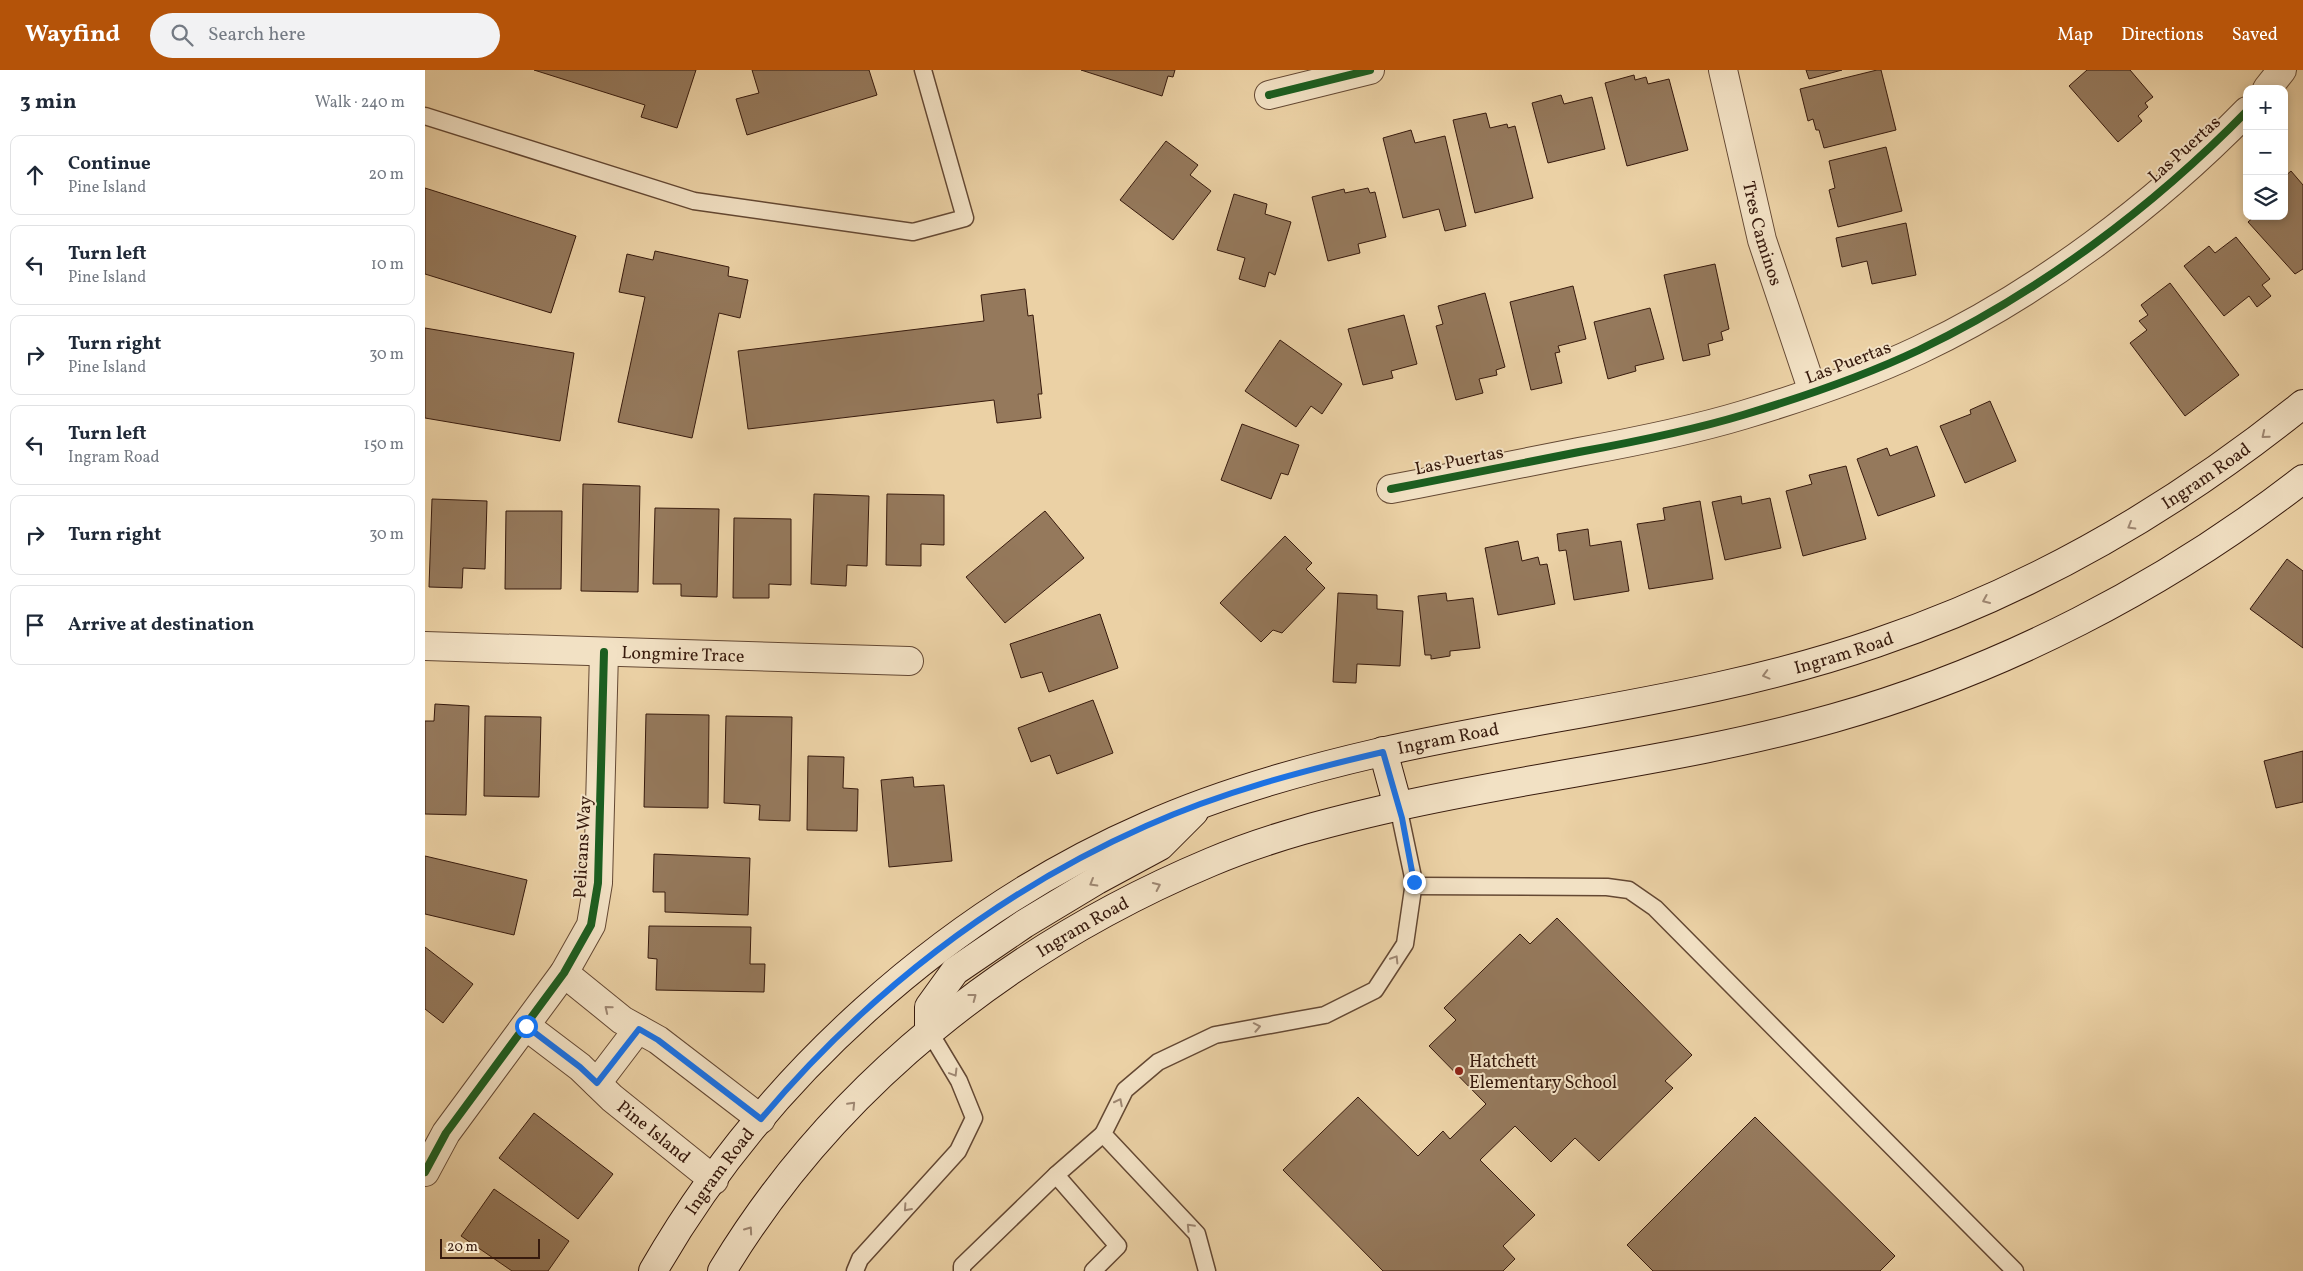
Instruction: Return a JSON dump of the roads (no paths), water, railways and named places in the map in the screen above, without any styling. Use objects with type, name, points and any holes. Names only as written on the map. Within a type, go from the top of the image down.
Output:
[{"type":"main road","points":[[1269,96],[1370,70]]},
{"type":"main road","name":"Tres Caminos","points":[[1723,70],[1762,240],[1782,306],[1813,392]]},
{"type":"main road","points":[[2270,85],[2282,70]]},
{"type":"main road","name":"Las Puertas","points":[[1391,489],[1689,430],[1741,416],[1813,392],[1919,350],[1983,316],[2092,245],[2144,205],[2208,150],[2243,115]]},
{"type":"main road","name":"Ingram Road","points":[[653,1271],[667,1247],[713,1180],[799,1074],[840,1032],[883,993],[935,952],[1026,891],[1097,849],[1145,826],[1272,780],[1383,752],[1689,693],[1753,678],[1873,645],[1941,620],[2077,557],[2138,522],[2199,484],[2260,440],[2303,404]]},
{"type":"main road","name":"Ingram Road","points":[[723,1271],[768,1202],[805,1157],[881,1075],[929,1031],[1033,954],[1092,918],[1215,860],[1276,839],[1398,806],[1713,748],[1834,718],[1939,683],[2009,655],[2119,600],[2173,570],[2303,479]]},
{"type":"main road","name":"Longmire Trace","points":[[425,646],[909,661]]},
{"type":"main road","name":"Pelicans Way","points":[[425,1172],[446,1133],[481,1083],[526,1026],[564,973],[591,925],[598,883],[604,652]]},
{"type":"main road","points":[[1383,752],[1398,806]]},
{"type":"main road","points":[[929,1031],[929,1007],[955,971],[1024,924],[1097,880],[1160,846],[1202,804]]},
{"type":"main road","points":[[564,973],[622,1020],[658,1040],[761,1119]]},
{"type":"main road","name":"Pine Island","points":[[526,1026],[580,1067],[612,1098],[713,1180]]},
{"type":"main road","points":[[597,1083],[639,1029]]},
{"type":"lane","points":[[425,116],[694,201],[913,232],[965,218],[923,70]]},
{"type":"lane","points":[[962,1271],[962,1266],[1056,1175],[1103,1134],[1125,1090],[1158,1062],[1215,1035],[1325,1015],[1375,990],[1405,944],[1414,886],[1398,806]]},
{"type":"lane","points":[[1414,886],[1607,887],[1629,890],[1655,908],[2015,1271]]},
{"type":"lane","points":[[855,1271],[860,1259],[958,1151],[973,1118],[959,1081],[929,1031]]},
{"type":"lane","points":[[1103,1134],[1197,1234],[1207,1271]]},
{"type":"lane","points":[[1056,1175],[1118,1246],[1093,1271]]},
{"type":"place","name":"Hatchett Elementary School","points":[[1459,1071]]}]
